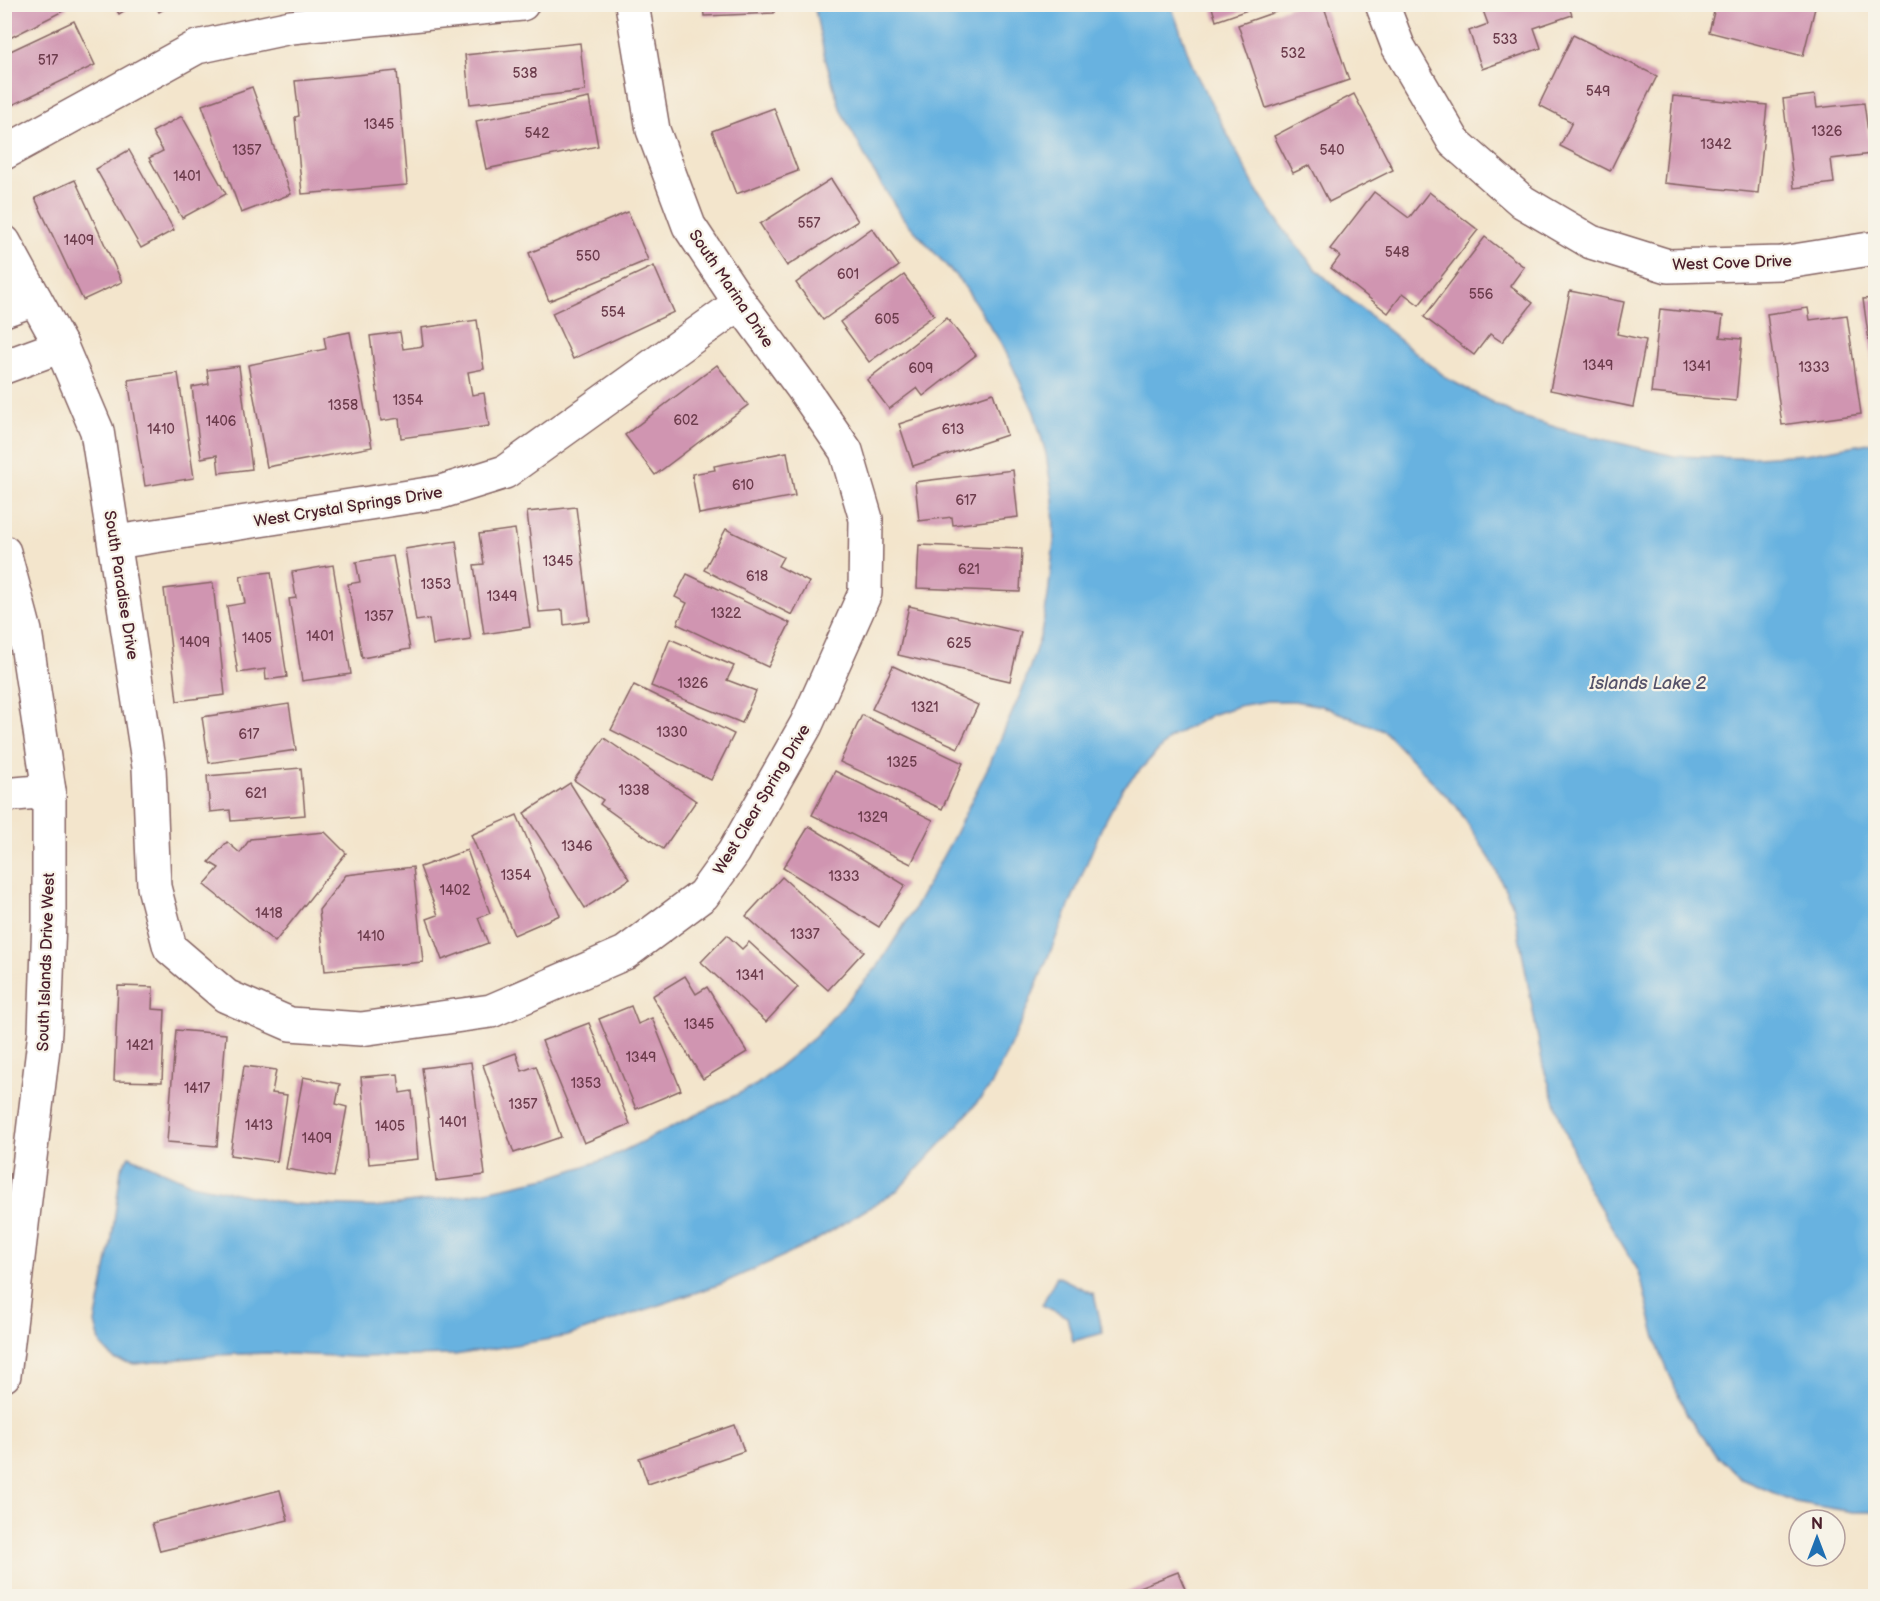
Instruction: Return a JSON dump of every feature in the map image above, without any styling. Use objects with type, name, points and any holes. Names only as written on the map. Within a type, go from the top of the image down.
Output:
[{"type":"street","points":[[4,153],[197,47],[291,27],[522,4]]},
{"type":"street","name":"South Marina Drive","points":[[632,4],[653,130],[689,226],[740,303],[846,451],[866,519]]},
{"type":"street","name":"West Cove Drive","points":[[1382,4],[1398,46],[1454,142],[1523,202],[1591,242],[1668,266],[1781,262],[1875,248]]},
{"type":"street","name":"South Paradise Drive","points":[[4,242],[61,346],[97,431],[149,767],[154,887],[170,948]]},
{"type":"street","points":[[4,310],[35,299]]},
{"type":"street","name":"West Crystal Springs Drive","points":[[116,542],[441,492],[505,472],[740,303]]},
{"type":"street","points":[[4,367],[61,346]]},
{"type":"street","name":"West Clear Spring Drive","points":[[170,948],[226,996],[290,1024],[361,1029],[491,1011],[625,953],[703,895],[734,852],[806,725],[865,593],[866,519]]},
{"type":"street","name":"South Islands Drive West","points":[[4,552],[25,631],[49,791],[49,920],[45,1032],[4,1375]]},
{"type":"street","points":[[4,795],[49,791]]},
{"type":"water","name":"Islands Lake 2","points":[[814,5],[1171,5],[1194,70],[1256,189],[1289,237],[1316,269],[1341,292],[1448,379],[1516,415],[1568,431],[1674,456],[1740,458],[1805,454],[1875,442],[1875,1512],[1852,1512],[1847,1511],[1847,1508],[1829,1508],[1795,1502],[1741,1479],[1715,1453],[1687,1415],[1659,1350],[1639,1272],[1587,1186],[1563,1126],[1543,1066],[1514,908],[1491,860],[1457,807],[1384,731],[1322,706],[1294,701],[1268,701],[1238,706],[1211,715],[1171,737],[1123,788],[1101,829],[1020,1025],[991,1086],[898,1190],[810,1244],[721,1284],[568,1336],[455,1355],[355,1357],[267,1353],[217,1355],[135,1364],[115,1360],[101,1345],[95,1323],[111,1244],[121,1169],[129,1156],[192,1184],[289,1204],[375,1207],[463,1196],[551,1177],[609,1158],[756,1085],[815,1037],[878,966],[913,911],[954,836],[990,763],[1022,690],[1041,634],[1048,596],[1054,541],[1053,499],[1046,454],[1034,412],[1003,346],[963,284],[903,218],[873,171],[841,111],[825,58]]},
{"type":"water","points":[[1057,1276],[1094,1294],[1103,1333],[1073,1341],[1067,1317],[1042,1305]]},
{"type":"building","points":[[4,4],[65,4],[67,9],[4,41]]},
{"type":"building","points":[[113,4],[135,4],[119,14]]},
{"type":"building","points":[[703,4],[774,4],[774,13],[704,16]]},
{"type":"building","points":[[1211,4],[1262,4],[1262,5],[1216,21]]},
{"type":"building","points":[[1298,4],[1323,4],[1349,80],[1266,108],[1238,25]]},
{"type":"building","points":[[1716,4],[1816,4],[1803,56],[1709,32]]},
{"type":"building","points":[[1855,4],[1874,4],[1874,6],[1855,8]]},
{"type":"building","points":[[155,5],[171,5],[159,12]]},
{"type":"building","points":[[1481,5],[1568,5],[1572,15],[1534,28],[1541,48],[1482,69],[1469,31],[1488,24]]},
{"type":"building","points":[[74,21],[95,65],[4,109],[4,54]]},
{"type":"building","points":[[1573,35],[1657,76],[1610,171],[1560,146],[1572,122],[1539,105]]},
{"type":"building","points":[[580,43],[585,91],[470,104],[465,55]]},
{"type":"building","points":[[397,71],[407,185],[302,194],[295,117],[299,116],[295,81]]},
{"type":"building","points":[[252,87],[291,194],[241,213],[202,105]]},
{"type":"building","points":[[1354,94],[1393,170],[1329,202],[1310,165],[1293,173],[1274,136]]},
{"type":"building","points":[[1815,95],[1817,108],[1864,103],[1871,154],[1831,159],[1834,183],[1794,188],[1783,99]]},
{"type":"building","points":[[1673,96],[1767,105],[1758,193],[1664,183]]},
{"type":"building","points":[[589,98],[598,146],[486,169],[476,121]]},
{"type":"building","points":[[774,108],[798,171],[736,194],[712,131]]},
{"type":"building","points":[[182,116],[226,194],[182,218],[149,158],[163,151],[152,132]]},
{"type":"building","points":[[129,150],[174,230],[141,248],[96,169]]},
{"type":"building","points":[[831,179],[858,221],[787,266],[760,224]]},
{"type":"building","points":[[75,180],[122,282],[83,300],[35,198]]},
{"type":"building","points":[[1374,192],[1409,218],[1429,192],[1478,230],[1419,305],[1403,293],[1388,313],[1331,268],[1340,256],[1330,249]]},
{"type":"building","points":[[628,212],[648,260],[549,301],[529,253]]},
{"type":"building","points":[[872,228],[899,266],[823,320],[796,283]]},
{"type":"building","points":[[1485,237],[1524,267],[1510,286],[1533,303],[1502,342],[1490,334],[1474,355],[1424,317]]},
{"type":"building","points":[[654,266],[674,312],[573,359],[552,313]]},
{"type":"building","points":[[904,275],[934,315],[869,362],[840,322]]},
{"type":"building","points":[[1570,291],[1624,302],[1617,334],[1646,340],[1633,407],[1550,390]]},
{"type":"building","points":[[1876,298],[1876,375],[1874,375],[1863,299]]},
{"type":"building","points":[[1808,308],[1810,320],[1847,315],[1861,414],[1782,425],[1767,314]]},
{"type":"building","points":[[1660,309],[1723,316],[1720,337],[1742,339],[1736,401],[1651,393]]},
{"type":"building","points":[[947,318],[976,355],[923,396],[917,388],[889,409],[867,380]]},
{"type":"building","points":[[477,320],[484,369],[468,372],[472,395],[484,393],[489,426],[401,438],[399,418],[381,421],[370,336],[400,332],[403,349],[423,346],[421,328]]},
{"type":"building","points":[[350,332],[372,447],[267,467],[248,365],[326,349],[324,337]]},
{"type":"building","points":[[717,365],[748,405],[655,475],[625,435]]},
{"type":"building","points":[[239,366],[252,469],[219,473],[217,455],[201,458],[192,387],[209,384],[207,370]]},
{"type":"building","points":[[178,373],[194,478],[145,486],[128,380]]},
{"type":"building","points":[[993,393],[1007,435],[913,466],[899,424]]},
{"type":"building","points":[[787,452],[795,496],[699,514],[692,474],[715,470],[714,466]]},
{"type":"building","points":[[1013,470],[1018,517],[953,525],[952,517],[919,521],[915,482]]},
{"type":"building","points":[[576,507],[590,621],[564,625],[563,610],[539,612],[527,512]]},
{"type":"building","points":[[515,529],[530,627],[484,634],[474,565],[484,564],[479,534]]},
{"type":"building","points":[[726,529],[783,557],[778,566],[809,582],[792,615],[704,570]]},
{"type":"building","points":[[456,541],[471,640],[433,645],[429,619],[416,621],[405,549]]},
{"type":"building","points":[[919,545],[1022,549],[1020,592],[917,588]]},
{"type":"building","points":[[393,556],[410,649],[362,658],[348,584],[360,582],[356,562]]},
{"type":"building","points":[[333,565],[351,674],[302,681],[289,599],[296,598],[292,572]]},
{"type":"building","points":[[271,572],[287,677],[266,680],[265,669],[238,673],[227,606],[245,603],[240,576]]},
{"type":"building","points":[[687,574],[790,623],[768,667],[677,624],[687,603],[675,597]]},
{"type":"building","points":[[213,583],[225,695],[177,701],[164,589]]},
{"type":"building","points":[[909,606],[1021,632],[1010,681],[898,655]]},
{"type":"building","points":[[670,639],[734,666],[727,680],[756,691],[742,723],[651,686]]},
{"type":"building","points":[[893,666],[978,705],[958,748],[872,709]]},
{"type":"building","points":[[634,685],[734,734],[711,780],[611,730]]},
{"type":"building","points":[[289,704],[296,750],[209,763],[202,717]]},
{"type":"building","points":[[862,715],[963,763],[942,809],[840,762]]},
{"type":"building","points":[[604,738],[696,801],[663,849],[600,804],[603,800],[574,780]]},
{"type":"building","points":[[301,768],[305,815],[231,821],[230,810],[210,812],[207,776]]},
{"type":"building","points":[[835,771],[933,820],[911,864],[812,815]]},
{"type":"building","points":[[570,783],[630,879],[585,908],[524,813]]},
{"type":"building","points":[[517,815],[560,915],[514,935],[471,835]]},
{"type":"building","points":[[809,826],[905,885],[879,927],[783,868]]},
{"type":"building","points":[[325,832],[346,853],[275,942],[204,885],[219,868],[209,862],[227,842],[240,853],[250,839]]},
{"type":"building","points":[[467,850],[490,913],[478,918],[488,943],[442,960],[427,919],[438,915],[420,867]]},
{"type":"building","points":[[413,867],[423,962],[325,971],[319,910],[346,875]]},
{"type":"building","points":[[782,877],[864,951],[828,990],[746,916]]},
{"type":"building","points":[[727,935],[742,949],[749,942],[798,987],[766,1022],[701,962]]},
{"type":"building","points":[[685,976],[696,994],[707,987],[747,1052],[703,1079],[652,996]]},
{"type":"building","points":[[118,986],[153,987],[152,1009],[165,1010],[162,1082],[114,1081]]},
{"type":"building","points":[[631,1006],[638,1024],[652,1018],[681,1090],[636,1109],[599,1019]]},
{"type":"building","points":[[589,1023],[630,1124],[584,1143],[542,1041]]},
{"type":"building","points":[[176,1030],[226,1034],[217,1146],[167,1142]]},
{"type":"building","points":[[516,1053],[522,1071],[536,1066],[561,1137],[514,1153],[483,1065]]},
{"type":"building","points":[[471,1062],[485,1175],[436,1181],[422,1068]]},
{"type":"building","points":[[244,1066],[276,1070],[272,1093],[287,1095],[277,1162],[230,1155]]},
{"type":"building","points":[[398,1074],[400,1093],[412,1091],[418,1159],[369,1164],[361,1077]]},
{"type":"building","points":[[303,1077],[340,1084],[336,1104],[347,1107],[334,1177],[286,1169]]},
{"type":"building","points":[[735,1425],[744,1451],[648,1484],[639,1458]]},
{"type":"building","points":[[280,1490],[288,1520],[160,1551],[152,1523]]},
{"type":"building","points":[[1178,1572],[1188,1596],[1116,1596]]}]
